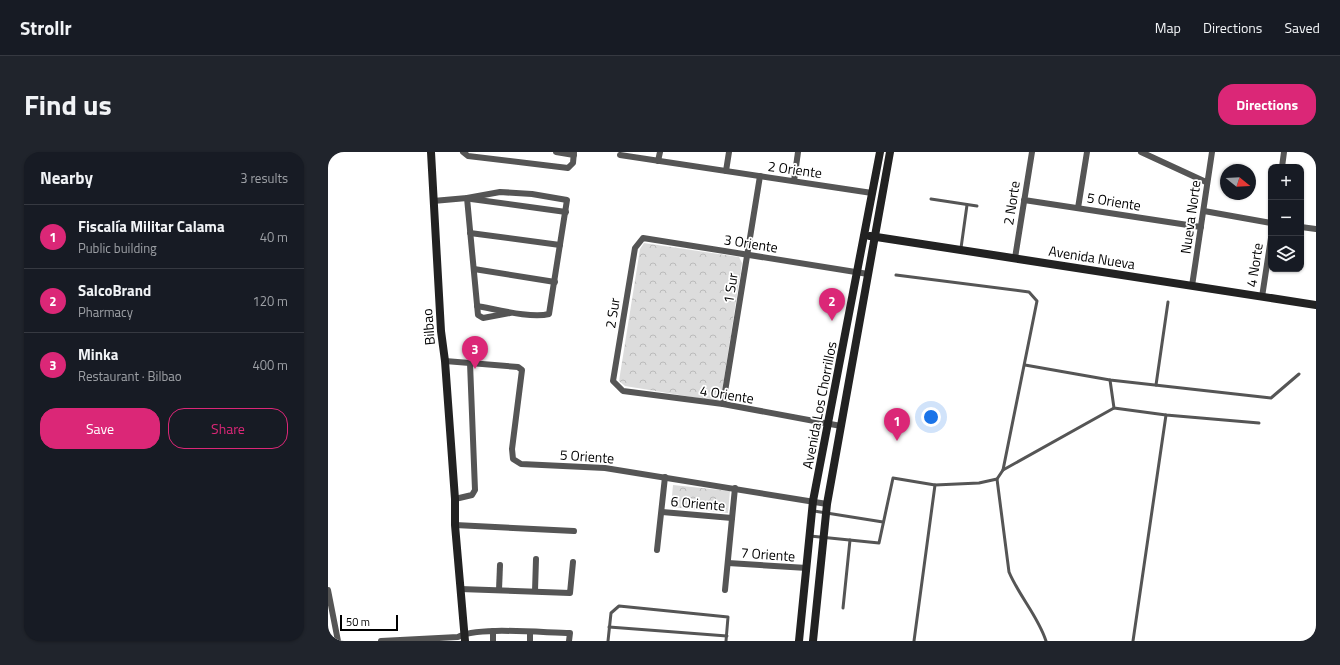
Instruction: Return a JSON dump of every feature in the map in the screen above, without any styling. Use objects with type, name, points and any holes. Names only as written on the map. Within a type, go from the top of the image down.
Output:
[{"type":"street","name":"Bilbao","points":[[431,152],[441,331],[445,361],[455,499],[455,525],[464,637]]},
{"type":"street","points":[[463,153],[468,156],[565,168],[571,166],[574,153],[556,152]]},
{"type":"street","points":[[658,161],[660,152]]},
{"type":"street","points":[[726,171],[729,152]]},
{"type":"street","points":[[794,181],[798,152]]},
{"type":"street","name":"Avenida Los Chorrillos","points":[[799,641],[812,511],[880,152]]},
{"type":"street","name":"Avenida Los Chorrillos","points":[[813,641],[827,504],[890,152]]},
{"type":"street","name":"2 Norte","points":[[1015,258],[1032,152]]},
{"type":"street","points":[[1078,208],[1087,152]]},
{"type":"street","points":[[1141,152],[1206,182]]},
{"type":"street","name":"Nueva Norte","points":[[1192,286],[1204,211],[1206,182],[1212,152]]},
{"type":"street","points":[[1282,164],[1284,152]]},
{"type":"street","name":"2 Oriente","points":[[620,155],[629,154],[658,161],[872,193]]},
{"type":"street","name":"1 Sur","points":[[723,404],[760,176]]},
{"type":"street","points":[[433,201],[467,198],[500,192],[532,194],[567,200],[549,314],[514,313],[477,306]]},
{"type":"street","points":[[467,198],[566,212]]},
{"type":"street","points":[[467,198],[478,315],[481,318],[514,313]]},
{"type":"street","name":"5 Oriente","points":[[1024,200],[1201,226]]},
{"type":"street","points":[[1204,211],[1268,222]]},
{"type":"street","points":[[1304,228],[1316,230]]},
{"type":"street","points":[[470,233],[560,245]]},
{"type":"street","name":"Avenida Nueva","points":[[864,235],[1316,305]]},
{"type":"street","name":"3 Oriente","points":[[635,248],[643,238],[868,274]]},
{"type":"street","name":"2 Sur","points":[[613,381],[635,248]]},
{"type":"street","name":"4 Norte","points":[[1262,297],[1268,258]]},
{"type":"street","points":[[474,269],[555,282]]},
{"type":"street","points":[[845,338],[856,340]]},
{"type":"street","name":"5 Oriente","points":[[445,361],[518,367],[522,370],[512,449],[513,459],[521,464],[605,468],[827,504]]},
{"type":"street","points":[[455,499],[472,495],[475,490],[470,363]]},
{"type":"street","name":"4 Oriente","points":[[613,381],[623,391],[723,404],[841,426]]},
{"type":"street","points":[[657,550],[666,477]]},
{"type":"street","points":[[725,590],[735,488]]},
{"type":"street","name":"6 Oriente","points":[[662,512],[732,518]]},
{"type":"street","points":[[455,525],[574,531]]},
{"type":"street","points":[[535,591],[536,559]]},
{"type":"street","points":[[460,589],[570,593],[573,562]]},
{"type":"street","name":"7 Oriente","points":[[728,563],[807,568]]},
{"type":"street","points":[[499,590],[500,564]]},
{"type":"street","points":[[328,590],[338,641]]},
{"type":"street","points":[[493,631],[493,641]]},
{"type":"street","points":[[381,641],[464,637],[493,631],[570,633],[569,641]]},
{"type":"street","points":[[530,632],[530,641]]},
{"type":"lane","points":[[931,199],[977,206]]},
{"type":"lane","points":[[961,250],[967,205]]},
{"type":"lane","points":[[896,275],[1029,292],[1037,301],[1003,470],[997,479],[1010,572],[1014,584],[1043,631],[1046,641]]},
{"type":"lane","points":[[1156,385],[1168,302]]},
{"type":"lane","points":[[1025,365],[1110,380],[1271,398],[1299,374]]},
{"type":"lane","points":[[1110,380],[1114,408]]},
{"type":"lane","points":[[1003,470],[1114,408],[1166,415],[1259,423]]},
{"type":"lane","points":[[1133,641],[1166,415]]},
{"type":"lane","points":[[810,536],[879,543],[893,478],[935,485],[979,483],[997,479]]},
{"type":"lane","points":[[914,641],[935,485]]},
{"type":"lane","points":[[812,511],[883,522]]},
{"type":"lane","points":[[843,608],[850,540]]},
{"type":"lane","points":[[608,641],[610,613],[619,606],[728,617],[726,641]]},
{"type":"lane","points":[[609,627],[727,636]]},
{"type":"green space","points":[[644,243],[739,257],[742,263],[721,398],[716,401],[625,386],[619,381],[640,249]]},
{"type":"green space","points":[[673,485],[730,491],[728,513],[671,507]]},
{"type":"place","name":"SalcoBrand","points":[[832,321]]},
{"type":"place","name":"Minka","points":[[475,369]]},
{"type":"place","name":"Fiscalía Militar Calama","points":[[897,441]]}]
